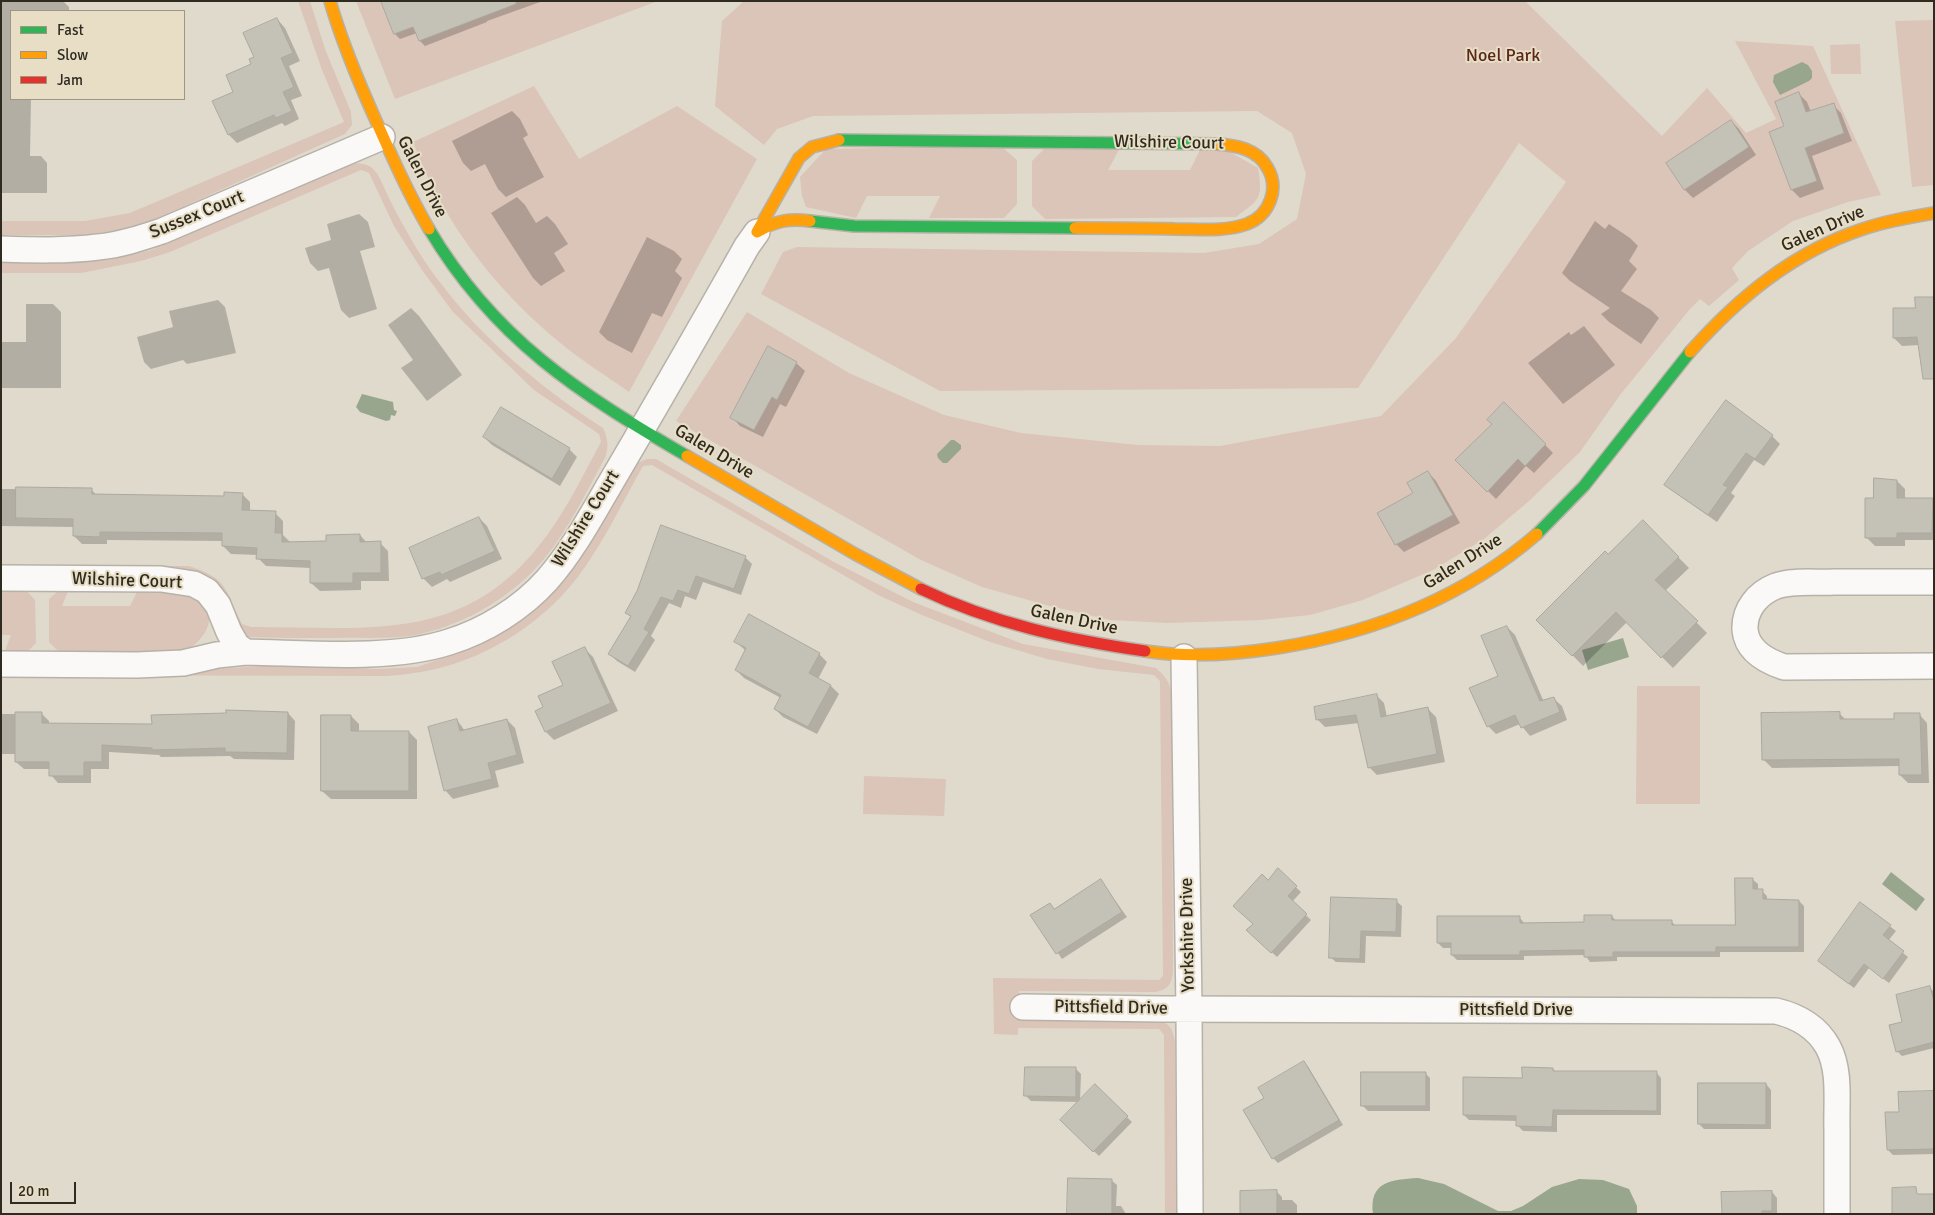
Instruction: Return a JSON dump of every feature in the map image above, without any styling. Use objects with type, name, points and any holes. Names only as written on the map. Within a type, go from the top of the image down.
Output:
[{"type":"street","name":"Galen Drive","points":[[330,1],[360,86],[382,137],[415,208],[440,250],[482,304],[515,338],[551,370],[595,401],[642,430],[913,586],[949,602],[1012,624],[1068,639],[1184,657],[1284,648],[1325,640],[1384,623],[1421,608],[1459,588],[1496,566],[1564,509],[1603,465],[1689,352],[1720,318],[1749,291],[1778,269],[1806,252],[1841,236],[1883,222],[1934,213]]},
{"type":"street","name":"Sussex Court","points":[[1,250],[55,250],[99,247],[129,241],[162,231],[382,137]]},
{"type":"street","name":"Wilshire Court","points":[[1,664],[137,666],[174,664],[217,655],[246,652],[369,654],[417,650],[450,642],[492,623],[526,599],[546,581],[567,554],[642,430],[799,158],[812,147],[839,140],[1234,145],[1252,152],[1263,160],[1272,174],[1274,186],[1271,201],[1253,221],[1223,229],[869,226],[829,224],[792,218],[770,224],[757,232]]},
{"type":"street","name":"Wilshire Court","points":[[1,578],[161,579],[194,584],[207,591],[218,605],[237,646],[246,652]]},
{"type":"street","points":[[1934,582],[1802,582],[1777,586],[1762,594],[1750,606],[1745,629],[1747,638],[1755,651],[1767,662],[1784,667],[1934,666]]},
{"type":"street","name":"Yorkshire Drive","points":[[1184,657],[1190,1214]]},
{"type":"street","name":"Pittsfield Drive","points":[[1022,1007],[1776,1010],[1803,1021],[1818,1033],[1828,1047],[1834,1065],[1838,1214]]},
{"type":"green space","points":[[298,1],[310,1],[325,49],[351,112],[352,125],[345,134],[158,218],[121,230],[81,235],[1,235],[1,221],[85,221],[130,213],[344,122],[322,70]]},
{"type":"green space","points":[[356,1],[658,1],[395,99]]},
{"type":"green space","name":"Noel Park","points":[[744,1],[1525,1],[1662,136],[1707,88],[1746,133],[1776,119],[1735,41],[1813,46],[1881,195],[1848,202],[1793,221],[1748,251],[1732,268],[1739,280],[1709,306],[1700,299],[1690,309],[1620,395],[1580,452],[1529,501],[1484,539],[1433,570],[1363,600],[1310,615],[1261,620],[1167,623],[1110,620],[982,587],[921,560],[676,421],[747,312],[849,373],[944,415],[1021,433],[1138,445],[1220,446],[1381,416],[1456,338],[1566,182],[1519,143],[1358,388],[940,391],[761,294],[783,252],[797,247],[1204,253],[1259,244],[1297,219],[1306,174],[1292,133],[1257,111],[813,116],[777,129],[764,145],[715,106],[722,21]]},
{"type":"green space","points":[[1934,20],[1934,185],[1912,187],[1895,21]]},
{"type":"green space","points":[[1860,44],[1861,74],[1831,74],[1830,45]]},
{"type":"green space","points":[[534,86],[579,159],[677,106],[757,159],[629,392],[572,352],[524,311],[505,291],[456,227],[425,172],[413,142]]},
{"type":"green space","points":[[1001,146],[1017,160],[1017,204],[1004,218],[929,218],[940,196],[867,196],[856,218],[806,207],[802,196],[800,177],[826,149]]},
{"type":"green space","points":[[1046,147],[1120,148],[1108,170],[1190,170],[1201,148],[1225,149],[1258,168],[1260,192],[1255,202],[1236,217],[1045,219],[1032,206],[1032,161]]},
{"type":"green space","points":[[356,163],[368,165],[376,173],[415,246],[433,273],[475,324],[524,370],[603,428],[607,443],[605,458],[569,523],[544,559],[504,596],[472,615],[455,623],[420,634],[377,638],[246,637],[235,629],[225,595],[214,580],[192,572],[1,566],[189,566],[219,581],[228,594],[242,624],[251,627],[338,628],[379,627],[417,622],[453,611],[487,594],[519,568],[550,531],[564,509],[601,442],[599,434],[534,390],[453,312],[422,270],[394,226],[369,173],[361,170],[170,252],[141,261],[81,273],[1,273],[1,262],[109,260],[152,250],[345,166]]},
{"type":"green space","points":[[647,459],[656,459],[834,562],[913,602],[1023,644],[1156,668],[1166,679],[1172,693],[1173,973],[1171,981],[1166,988],[1156,992],[1019,991],[1020,1018],[1154,1019],[1167,1024],[1171,1028],[1175,1041],[1176,1214],[1165,1214],[1164,1035],[1159,1029],[1018,1028],[1018,1035],[994,1034],[993,978],[1159,980],[1163,976],[1160,681],[1154,675],[1098,669],[1047,659],[990,642],[922,615],[878,595],[652,465],[643,466],[595,551],[577,578],[562,595],[545,612],[508,639],[487,651],[465,660],[421,672],[387,676],[1,675],[199,670],[279,665],[378,669],[417,667],[475,647],[514,624],[623,484],[637,463]]},
{"type":"green space","points":[[1,585],[21,585],[35,600],[36,643],[23,656],[3,656],[11,635],[1,635]]},
{"type":"green space","points":[[64,586],[70,586],[62,606],[130,606],[140,586],[171,586],[186,592],[205,606],[209,614],[209,622],[201,638],[184,653],[63,656],[49,642],[49,599]]},
{"type":"green space","points":[[1637,686],[1700,686],[1700,804],[1636,804]]},
{"type":"green space","points":[[864,776],[946,779],[944,816],[863,814]]},
{"type":"shaded area","points":[[1802,62],[1808,65],[1812,71],[1812,78],[1780,95],[1773,82],[1774,75]]},
{"type":"shaded area","points":[[362,394],[393,402],[394,410],[397,411],[395,416],[391,415],[390,420],[386,421],[360,412],[356,407]]},
{"type":"shaded area","points":[[951,440],[961,445],[961,449],[947,463],[943,463],[937,454]]},
{"type":"shaded area","points":[[1623,638],[1629,657],[1588,670],[1582,650]]},
{"type":"shaded area","points":[[1891,872],[1925,899],[1916,911],[1882,884]]},
{"type":"shaded area","points":[[1418,1178],[1444,1184],[1498,1211],[1511,1211],[1523,1206],[1552,1187],[1579,1179],[1603,1180],[1629,1189],[1637,1206],[1637,1214],[1373,1214],[1375,1195],[1384,1184]]},
{"type":"building","points":[[381,1],[516,1],[516,4],[419,41],[413,27],[394,34]]},
{"type":"building","points":[[277,18],[293,53],[281,58],[294,87],[283,92],[292,111],[276,118],[274,115],[228,135],[212,101],[233,92],[226,75],[251,64],[249,59],[254,57],[243,33]]},
{"type":"building","points":[[1799,92],[1806,112],[1834,103],[1844,133],[1805,148],[1817,181],[1791,190],[1769,132],[1784,126],[1775,102]]},
{"type":"building","points":[[1731,120],[1749,147],[1684,190],[1666,163]]},
{"type":"building","points":[[1915,297],[1934,297],[1934,379],[1923,379],[1917,337],[1893,338],[1893,308],[1915,308]]},
{"type":"building","points":[[768,346],[797,362],[777,400],[772,397],[754,430],[730,418]]},
{"type":"building","points":[[1726,400],[1773,435],[1755,459],[1746,453],[1723,485],[1728,487],[1708,515],[1664,485]]},
{"type":"building","points":[[1504,402],[1546,444],[1525,466],[1518,459],[1487,492],[1455,460],[1492,424],[1487,420]]},
{"type":"building","points":[[501,407],[570,448],[552,479],[483,437]]},
{"type":"building","points":[[1428,471],[1453,515],[1395,545],[1377,513],[1413,493],[1407,483]]},
{"type":"building","points":[[1874,478],[1897,480],[1897,498],[1933,498],[1932,533],[1897,533],[1897,538],[1865,538],[1865,498],[1873,498]]},
{"type":"building","points":[[16,487],[92,488],[92,494],[224,496],[224,492],[243,493],[242,510],[276,511],[275,533],[282,533],[282,542],[326,541],[326,535],[360,534],[360,542],[381,541],[381,573],[353,573],[353,583],[310,583],[310,561],[256,559],[257,548],[222,546],[222,533],[100,532],[100,537],[73,536],[73,519],[16,518]]},
{"type":"building","points":[[479,517],[495,551],[441,575],[440,572],[422,579],[409,548]]},
{"type":"building","points":[[1643,520],[1679,557],[1655,580],[1698,621],[1661,658],[1616,612],[1572,656],[1536,620],[1605,551],[1608,554]]},
{"type":"building","points":[[661,525],[746,556],[734,589],[696,576],[689,594],[678,590],[673,601],[661,597],[644,629],[649,632],[628,666],[608,654],[631,616],[625,613],[637,591]]},
{"type":"building","points":[[749,614],[820,653],[809,673],[831,685],[808,727],[774,709],[781,695],[735,670],[746,648],[734,642]]},
{"type":"building","points":[[1507,626],[1540,701],[1554,697],[1560,712],[1521,728],[1515,715],[1487,727],[1469,688],[1498,676],[1481,636]]},
{"type":"building","points":[[585,647],[611,703],[545,732],[535,711],[543,707],[538,696],[563,685],[552,662]]},
{"type":"building","points":[[1377,694],[1381,717],[1428,707],[1437,754],[1368,768],[1356,715],[1316,720],[1314,707]]},
{"type":"building","points":[[226,710],[288,712],[287,753],[225,752],[225,748],[152,750],[152,748],[102,745],[102,762],[84,762],[84,776],[49,776],[49,762],[15,762],[15,712],[42,712],[42,723],[152,724],[151,715],[226,713]]},
{"type":"building","points":[[1840,712],[1840,719],[1894,719],[1894,713],[1920,713],[1922,775],[1899,775],[1899,759],[1762,760],[1761,713]]},
{"type":"building","points":[[321,715],[351,715],[351,731],[409,731],[409,791],[321,791]]},
{"type":"building","points":[[457,719],[460,731],[507,719],[517,755],[488,763],[492,779],[444,791],[428,727]]},
{"type":"building","points":[[1278,868],[1297,886],[1288,896],[1307,914],[1271,953],[1246,930],[1253,924],[1233,906],[1262,874],[1268,880]]},
{"type":"building","points":[[1735,878],[1753,878],[1753,889],[1763,889],[1763,899],[1799,900],[1799,947],[1716,947],[1716,952],[1613,952],[1613,957],[1584,957],[1584,950],[1520,951],[1520,955],[1451,955],[1451,943],[1437,943],[1437,916],[1520,916],[1520,923],[1584,922],[1584,915],[1612,915],[1612,920],[1672,920],[1672,925],[1735,925]]},
{"type":"building","points":[[1101,879],[1122,912],[1056,954],[1030,915],[1050,903],[1054,909]]},
{"type":"building","points":[[1331,897],[1397,899],[1396,932],[1361,931],[1360,959],[1329,958]]},
{"type":"building","points":[[1860,902],[1891,925],[1883,935],[1904,951],[1883,979],[1864,964],[1849,984],[1818,961]]},
{"type":"building","points":[[1930,986],[1934,1002],[1934,1042],[1896,1052],[1889,1025],[1902,1022],[1896,995]]},
{"type":"building","points":[[1304,1061],[1339,1120],[1272,1159],[1243,1110],[1264,1098],[1258,1088]]},
{"type":"building","points":[[1025,1067],[1076,1067],[1076,1097],[1024,1096]]},
{"type":"building","points":[[1522,1067],[1553,1068],[1553,1071],[1657,1071],[1657,1111],[1553,1110],[1552,1127],[1516,1126],[1516,1116],[1463,1115],[1463,1077],[1522,1078]]},
{"type":"building","points":[[1361,1072],[1426,1072],[1426,1106],[1361,1106]]},
{"type":"building","points":[[1698,1083],[1766,1083],[1766,1125],[1698,1124]]},
{"type":"building","points":[[1095,1084],[1128,1116],[1093,1152],[1060,1120]]},
{"type":"building","points":[[1934,1091],[1934,1149],[1887,1150],[1885,1112],[1899,1112],[1898,1092]]},
{"type":"building","points":[[1068,1178],[1112,1179],[1112,1214],[1067,1214]]},
{"type":"building","points":[[1916,1187],[1917,1194],[1934,1194],[1934,1214],[1892,1214],[1892,1188]]},
{"type":"building","points":[[1277,1190],[1277,1214],[1240,1214],[1240,1191]]},
{"type":"building","points":[[1772,1191],[1772,1211],[1762,1211],[1762,1214],[1722,1214],[1721,1192]]},
{"type":"traffic: fast","points":[[839,140],[1217,144]]},
{"type":"traffic: fast","points":[[810,221],[854,226],[1075,228]]},
{"type":"traffic: fast","points":[[429,229],[455,268],[482,302],[511,333],[542,361],[610,410],[687,456]]},
{"type":"traffic: fast","points":[[1537,534],[1584,486],[1690,352]]},
{"type":"traffic: slow","points":[[330,1],[345,48],[364,93],[401,177],[429,229]]},
{"type":"traffic: slow","points":[[810,221],[782,221],[757,232],[799,158],[812,147],[839,140]]},
{"type":"traffic: slow","points":[[1075,228],[1202,230],[1238,227],[1255,220],[1267,208],[1270,200],[1273,184],[1271,175],[1263,161],[1252,152],[1231,145],[1217,144]]},
{"type":"traffic: slow","points":[[1690,352],[1747,295],[1813,250],[1872,226],[1934,213]]},
{"type":"traffic: slow","points":[[687,456],[855,554],[921,589]]},
{"type":"traffic: slow","points":[[1145,651],[1211,655],[1277,648],[1347,633],[1382,622],[1447,594],[1479,577],[1537,534]]},
{"type":"traffic: jam","points":[[921,589],[975,611],[1031,629],[1059,636],[1145,651]]}]
